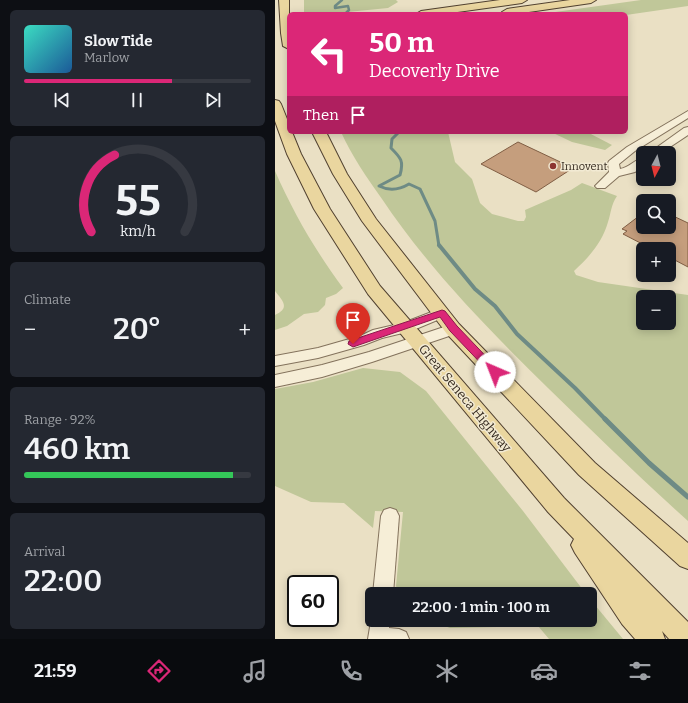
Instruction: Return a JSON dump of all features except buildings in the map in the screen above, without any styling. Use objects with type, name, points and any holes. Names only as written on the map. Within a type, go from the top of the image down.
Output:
[{"type":"main road","points":[[275,45],[286,39],[284,0]]},
{"type":"main road","points":[[435,12],[522,0]]},
{"type":"main road","points":[[507,12],[591,0]]},
{"type":"main road","name":"Great Seneca Highway","points":[[275,104],[294,154],[322,209],[374,290],[555,505],[687,639]]},
{"type":"main road","points":[[320,134],[341,174],[370,221],[448,321],[587,469],[688,558]]},
{"type":"main road","points":[[555,505],[631,615],[652,639]]},
{"type":"street","points":[[615,173],[613,163],[638,144],[688,114]]},
{"type":"street","points":[[664,146],[688,130]]},
{"type":"street","points":[[601,186],[615,173],[631,170],[636,166]]},
{"type":"street","points":[[275,361],[318,353],[364,340],[377,334],[411,334],[448,321]]},
{"type":"street","points":[[275,381],[322,372],[391,351],[411,334]]},
{"type":"street","points":[[384,587],[390,516]]},
{"type":"street","points":[[379,632],[399,639]]},
{"type":"green space","points":[[304,0],[396,0],[398,2],[388,8],[347,12],[304,12]]},
{"type":"green space","points":[[641,0],[688,0],[688,6],[628,15],[628,12],[555,12]]},
{"type":"green space","points":[[342,134],[448,134],[455,162],[472,179],[480,203],[492,214],[518,221],[524,221],[526,217],[525,210],[571,190],[582,183],[617,196],[599,243],[590,255],[574,271],[576,275],[598,282],[653,290],[636,290],[636,330],[676,330],[676,293],[688,295],[688,521],[548,388],[460,298],[419,250],[365,175]]},
{"type":"green space","points":[[555,134],[591,134],[612,145],[605,150],[572,142]]},
{"type":"green space","points":[[275,171],[306,231],[323,260],[343,288],[336,294],[326,298],[325,305],[318,312],[304,314],[287,326],[275,330],[275,315],[283,310],[284,304],[275,291]]},
{"type":"green space","points":[[363,368],[400,372],[426,391],[523,511],[581,587],[396,587],[403,512],[375,511],[373,528],[344,503],[311,502],[275,486],[275,389],[313,382]]},
{"type":"green space","points":[[597,607],[623,639],[549,639],[539,627],[597,627]]},
{"type":"green space","points":[[447,627],[497,627],[450,628]]},
{"type":"waterway","points":[[342,0],[335,6],[335,8],[348,6],[349,10],[347,12]]},
{"type":"waterway","points":[[397,134],[392,139],[391,148],[401,160],[402,166],[400,175],[379,186],[387,189],[394,189],[401,188],[409,184],[420,189],[435,221],[439,246]]},
{"type":"waterway","points":[[439,245],[475,289],[495,306],[517,334],[575,388],[606,420]]},
{"type":"waterway","points":[[606,420],[649,463],[688,497]]},
{"type":"place","name":"Innovent","points":[[553,166]]},
{"type":"route","points":[[353,344],[377,334],[406,327],[442,313],[453,329],[495,372]]}]
